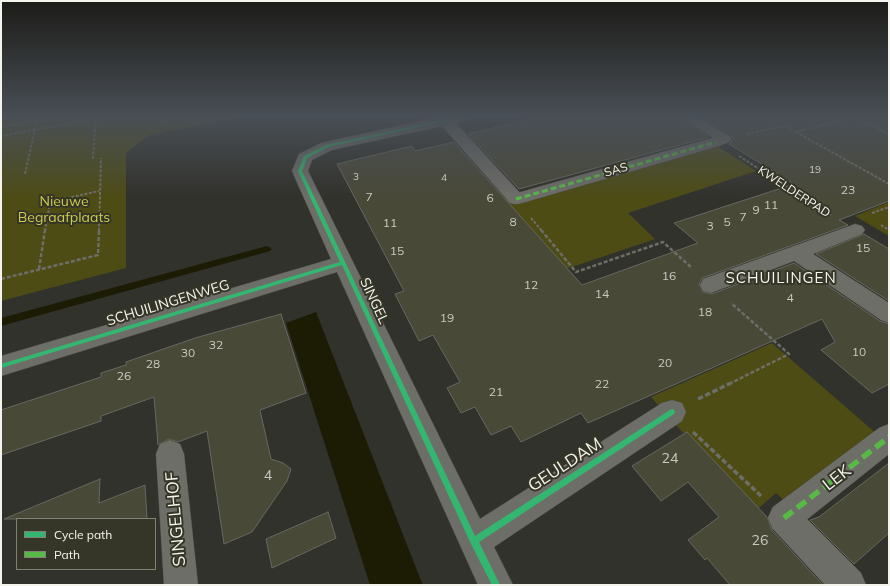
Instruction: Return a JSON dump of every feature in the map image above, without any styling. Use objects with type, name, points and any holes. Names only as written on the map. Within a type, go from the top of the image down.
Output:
[{"type":"street","name":"SINGEL","points":[[339,143],[327,146],[305,158],[300,172],[496,585]]},
{"type":"street","points":[[474,143],[516,199]]},
{"type":"street","name":"SAS","points":[[516,199],[708,143]]},
{"type":"street","points":[[711,285],[855,230]]},
{"type":"street","points":[[797,253],[889,314]]},
{"type":"street","name":"SCHUILINGENWEG","points":[[1,366],[343,263]]},
{"type":"street","name":"GEULDAM","points":[[474,541],[672,412]]},
{"type":"street","name":"LEK","points":[[784,518],[889,437]]},
{"type":"street","name":"SINGELHOF","points":[[170,454],[181,585]]},
{"type":"street","points":[[784,518],[849,585]]},
{"type":"path","points":[[25,174],[32,143]]},
{"type":"path","points":[[94,159],[95,143]]},
{"type":"path","points":[[816,143],[889,184]]},
{"type":"path","points":[[1,279],[98,254],[101,158]]},
{"type":"path","points":[[41,201],[50,202],[99,191]]},
{"type":"path","points":[[516,199],[576,272],[663,242],[790,354],[672,412],[784,518]]},
{"type":"path","points":[[39,269],[50,202]]},
{"type":"green space","name":"Nieuwe Begraafplaats","points":[[1,143],[139,143],[126,153],[126,268],[1,301]]},
{"type":"green space","points":[[706,143],[713,143],[756,171],[628,213],[655,239],[560,271],[500,200]]},
{"type":"green space","points":[[889,202],[889,236],[855,216]]},
{"type":"green space","points":[[772,343],[878,435],[790,506],[776,493],[754,512],[651,397]]},
{"type":"shaded area","points":[[316,312],[423,585],[370,585],[286,323]]},
{"type":"building","points":[[448,143],[455,143],[582,285],[698,243],[674,223],[794,184],[729,144],[889,143],[889,201],[839,220],[848,225],[702,278],[699,284],[703,292],[712,294],[794,263],[880,321],[889,324],[889,384],[872,393],[821,350],[835,342],[822,319],[588,423],[581,413],[521,442],[511,426],[491,435],[475,407],[461,413],[447,388],[460,382],[433,335],[419,341],[395,294],[404,291],[337,164],[412,146],[415,151]]},
{"type":"building","points":[[477,143],[686,143],[519,189]]},
{"type":"building","points":[[864,234],[889,249],[889,301],[816,254]]},
{"type":"building","points":[[281,314],[306,393],[260,410],[271,459],[283,463],[291,469],[287,481],[252,532],[224,544],[207,431],[178,442],[169,439],[158,445],[154,397],[101,416],[101,421],[1,455],[1,410],[101,377],[101,373],[126,365],[126,362],[195,338]]},
{"type":"building","points":[[687,432],[767,517],[772,530],[823,585],[730,585],[707,558],[705,560],[688,540],[719,517],[688,482],[661,501],[632,466]]},
{"type":"building","points":[[889,463],[889,533],[854,564],[810,520],[819,517]]},
{"type":"building","points":[[100,479],[99,503],[145,485],[147,518],[4,519]]},
{"type":"building","points":[[328,512],[336,538],[272,568],[266,539]]},
{"type":"waterway","points":[[1,322],[267,249]]},
{"type":"marked path","points":[[516,199],[711,143]]},
{"type":"marked path","points":[[784,518],[889,437]]},
{"type":"cycle path","points":[[339,143],[327,146],[305,157],[300,171],[496,585]]},
{"type":"cycle path","points":[[1,366],[343,263]]},
{"type":"cycle path","points":[[474,541],[672,412]]},
{"type":"district","name":"SCHUILINGEN","points":[[781,278]]}]
